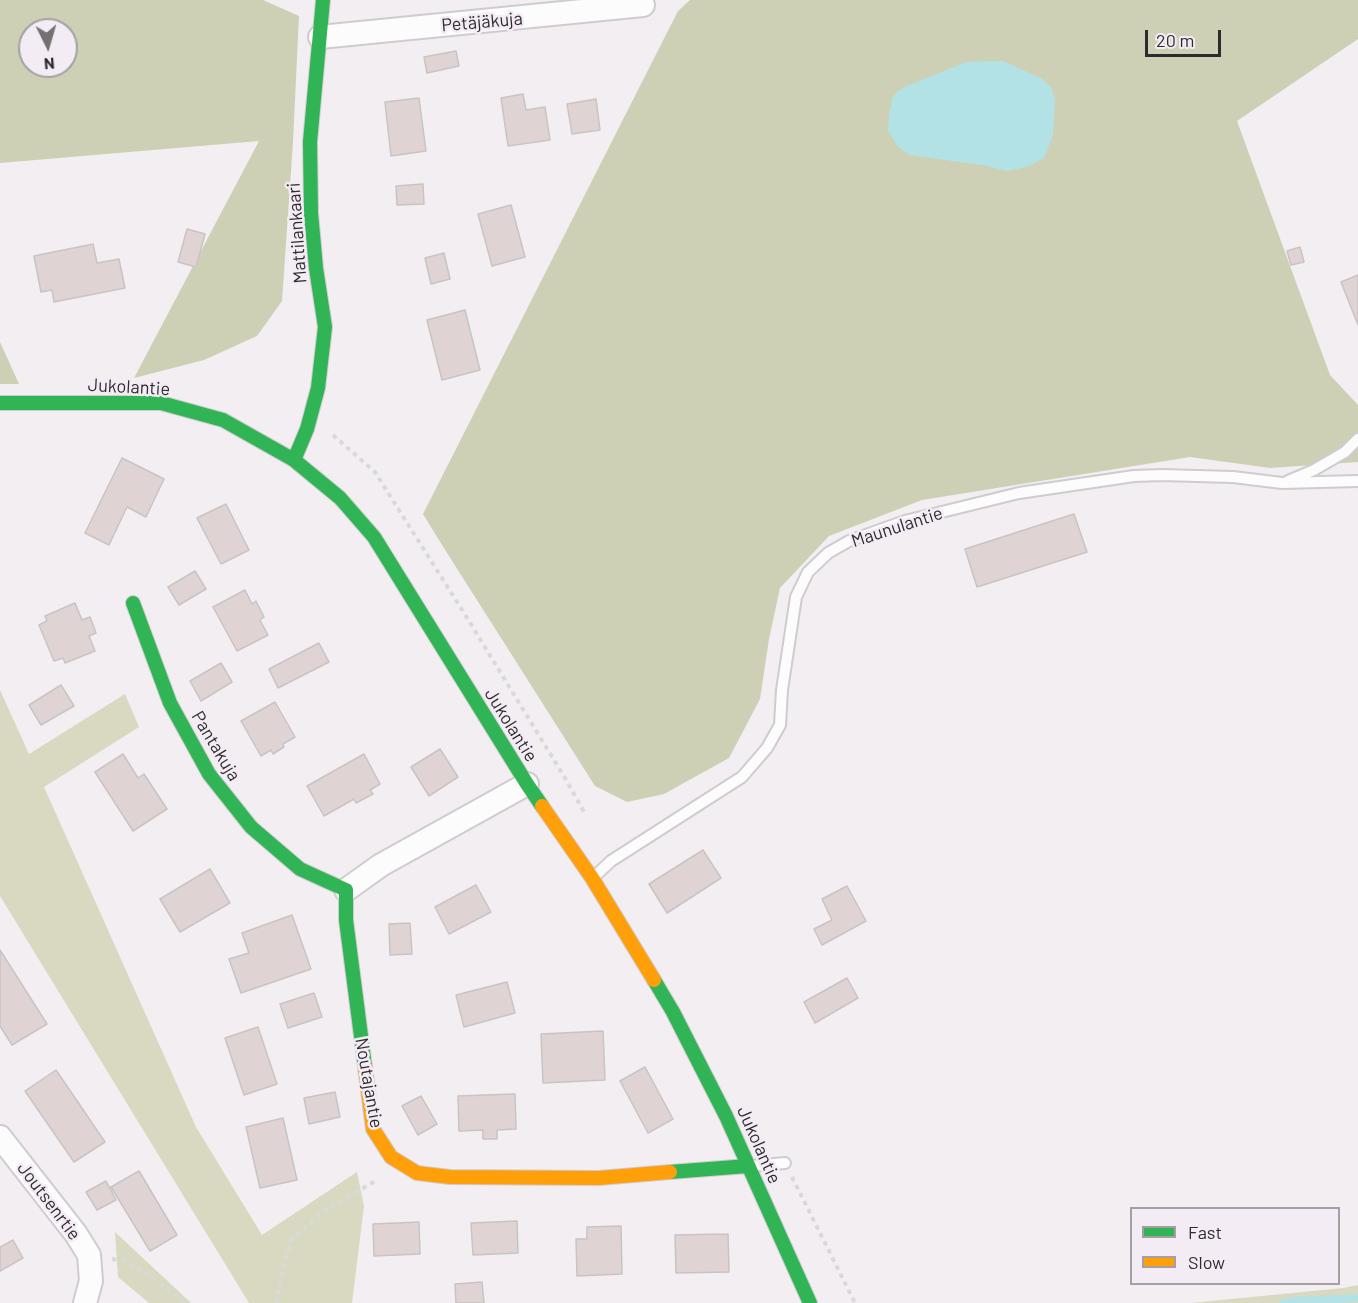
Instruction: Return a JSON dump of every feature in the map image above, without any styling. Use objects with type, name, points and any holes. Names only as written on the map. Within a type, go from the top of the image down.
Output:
[{"type":"street","name":"Mattilankaari","points":[[294,460],[307,429],[318,388],[325,327],[311,213],[310,142],[323,0]]},
{"type":"street","name":"Petäjäkuja","points":[[321,37],[643,5]]},
{"type":"street","name":"Jukolantie","points":[[0,403],[161,404],[223,420],[294,460],[340,498],[374,537],[527,784],[592,878],[673,1012],[726,1116],[810,1303]]},
{"type":"street","name":"Pantakuja","points":[[133,603],[170,703],[209,774],[250,827],[283,855],[300,869],[346,890]]},
{"type":"street","points":[[346,890],[381,865],[527,784]]},
{"type":"street","name":"Noutajantie","points":[[346,890],[346,920],[373,1129],[391,1157],[417,1173],[450,1177],[599,1178],[748,1166]]},
{"type":"street","name":"Joutsenrtie","points":[[0,1137],[76,1234],[89,1255],[92,1281],[85,1303]]},
{"type":"lane","points":[[1282,483],[1314,470],[1345,452],[1358,439]]},
{"type":"lane","name":"Maunulantie","points":[[592,878],[611,861],[741,777],[767,748],[780,725],[782,690],[796,597],[808,572],[828,553],[849,541],[904,521],[1019,493],[1134,476],[1233,477],[1282,483],[1358,481]]},
{"type":"lane","points":[[748,1166],[785,1163]]},
{"type":"path","points":[[334,428],[334,435]]},
{"type":"path","points":[[277,1303],[283,1266],[292,1239],[324,1211],[403,1164]]},
{"type":"path","points":[[89,1255],[124,1261],[146,1274],[184,1303]]},
{"type":"green space","points":[[0,0],[263,0],[299,16],[282,301],[257,336],[204,360],[134,378],[259,141],[0,163]]},
{"type":"green space","points":[[690,0],[1358,0],[1358,39],[1237,121],[1330,375],[1358,405],[1358,462],[1270,468],[1190,457],[922,500],[829,536],[780,588],[760,699],[729,758],[664,794],[627,802],[595,786],[423,514],[678,11]]},
{"type":"green space","points":[[0,342],[19,384],[0,384]]},
{"type":"green space","points":[[0,690],[29,754],[125,694],[139,727],[44,787],[196,1127],[262,1235],[357,1172],[364,1206],[352,1303],[249,1303],[0,896]]},
{"type":"green space","points":[[115,1232],[191,1303],[149,1303],[118,1277]]},
{"type":"green space","points":[[1358,1285],[1358,1303],[1191,1303],[1343,1288]]},
{"type":"water","points":[[1003,61],[1041,78],[1051,87],[1055,99],[1053,135],[1044,158],[1027,167],[1007,171],[982,165],[909,155],[898,147],[888,131],[889,115],[893,96],[902,88],[966,62]]},
{"type":"building","points":[[456,51],[459,66],[427,73],[424,57]]},
{"type":"building","points":[[523,94],[526,110],[545,107],[550,140],[508,146],[501,98]]},
{"type":"building","points":[[419,98],[426,151],[391,156],[385,102]]},
{"type":"building","points":[[596,99],[600,130],[572,134],[567,104]]},
{"type":"building","points":[[423,184],[424,204],[397,205],[396,186]]},
{"type":"building","points":[[511,205],[525,257],[492,266],[478,214]]},
{"type":"building","points":[[187,229],[205,234],[196,267],[178,262]]},
{"type":"building","points":[[93,244],[97,263],[119,259],[125,288],[54,302],[52,290],[41,292],[34,256]]},
{"type":"building","points":[[1300,247],[1304,262],[1291,265],[1287,251]]},
{"type":"building","points":[[444,253],[450,279],[431,284],[425,258]]},
{"type":"building","points":[[1358,275],[1358,325],[1341,282]]},
{"type":"building","points":[[465,310],[480,370],[442,380],[427,320]]},
{"type":"building","points":[[122,458],[164,479],[146,517],[127,507],[109,545],[85,533]]},
{"type":"building","points":[[226,504],[249,550],[221,564],[197,518]]},
{"type":"building","points":[[1074,514],[1087,552],[977,587],[965,549]]},
{"type":"building","points":[[195,571],[206,589],[179,605],[168,587]]},
{"type":"building","points":[[245,590],[252,604],[256,601],[264,617],[260,620],[268,635],[237,651],[213,607]]},
{"type":"building","points":[[75,603],[82,620],[90,617],[96,633],[89,636],[95,651],[65,663],[63,658],[54,661],[39,625],[47,621],[45,616]]},
{"type":"building","points":[[319,643],[329,662],[278,688],[269,669]]},
{"type":"building","points":[[221,663],[232,682],[201,701],[190,681]]},
{"type":"building","points":[[61,685],[74,706],[41,725],[29,705]]},
{"type":"building","points":[[275,702],[295,737],[273,754],[271,750],[261,756],[241,721]]},
{"type":"building","points":[[440,749],[458,777],[429,796],[411,767]]},
{"type":"building","points":[[123,754],[138,778],[144,774],[167,809],[133,831],[95,772]]},
{"type":"building","points":[[364,754],[380,784],[370,790],[373,794],[356,803],[354,799],[324,816],[307,786]]},
{"type":"building","points":[[703,850],[721,878],[667,913],[649,884]]},
{"type":"building","points":[[210,869],[230,903],[180,932],[160,899]]},
{"type":"building","points":[[476,885],[491,912],[449,934],[435,907]]},
{"type":"building","points":[[847,886],[866,921],[822,945],[814,929],[832,920],[822,899]]},
{"type":"building","points":[[292,915],[311,969],[241,993],[229,959],[249,953],[242,933]]},
{"type":"building","points":[[410,923],[412,954],[390,955],[389,924]]},
{"type":"building","points":[[0,950],[47,1024],[12,1045],[0,1026]]},
{"type":"building","points":[[847,978],[858,998],[815,1023],[804,1002]]},
{"type":"building","points":[[507,982],[515,1013],[464,1027],[456,995]]},
{"type":"building","points":[[314,993],[322,1017],[288,1028],[280,1004]]},
{"type":"building","points":[[258,1027],[277,1084],[244,1095],[225,1038]]},
{"type":"building","points":[[603,1031],[605,1080],[543,1083],[541,1034]]},
{"type":"building","points":[[645,1067],[673,1119],[648,1133],[620,1081]]},
{"type":"building","points":[[56,1070],[105,1142],[74,1162],[25,1091]]},
{"type":"building","points":[[335,1092],[340,1117],[309,1124],[304,1098]]},
{"type":"building","points":[[515,1094],[516,1129],[497,1130],[497,1139],[483,1139],[483,1130],[459,1131],[458,1096]]},
{"type":"building","points":[[421,1096],[437,1124],[418,1135],[402,1106]]},
{"type":"building","points":[[283,1118],[297,1180],[260,1188],[246,1127]]},
{"type":"building","points":[[139,1171],[177,1235],[150,1251],[111,1187]]},
{"type":"building","points":[[106,1181],[116,1200],[97,1210],[86,1192]]},
{"type":"building","points":[[517,1221],[518,1253],[473,1255],[471,1223]]},
{"type":"building","points":[[419,1222],[420,1254],[374,1256],[373,1224]]},
{"type":"building","points":[[621,1226],[622,1274],[577,1276],[576,1239],[587,1239],[587,1227]]},
{"type":"building","points":[[728,1234],[729,1272],[676,1273],[675,1235]]},
{"type":"building","points":[[13,1240],[23,1258],[0,1271],[0,1247]]},
{"type":"building","points":[[482,1282],[484,1303],[456,1303],[455,1284]]},
{"type":"waterway","points":[[1284,1303],[1358,1298]]},
{"type":"traffic: fast","points":[[294,460],[307,429],[318,388],[325,327],[311,213],[310,142],[323,0]]},
{"type":"traffic: fast","points":[[0,403],[161,403],[223,420],[294,460],[340,498],[374,537],[542,806]]},
{"type":"traffic: fast","points":[[133,603],[170,703],[209,774],[251,827],[300,869],[346,890],[346,920],[365,1067]]},
{"type":"traffic: fast","points":[[654,980],[673,1012],[726,1116],[810,1303]]},
{"type":"traffic: fast","points":[[670,1172],[748,1166]]},
{"type":"traffic: slow","points":[[542,806],[592,878],[654,980]]},
{"type":"traffic: slow","points":[[365,1067],[373,1129],[391,1157],[417,1173],[450,1177],[599,1178],[670,1172]]}]
